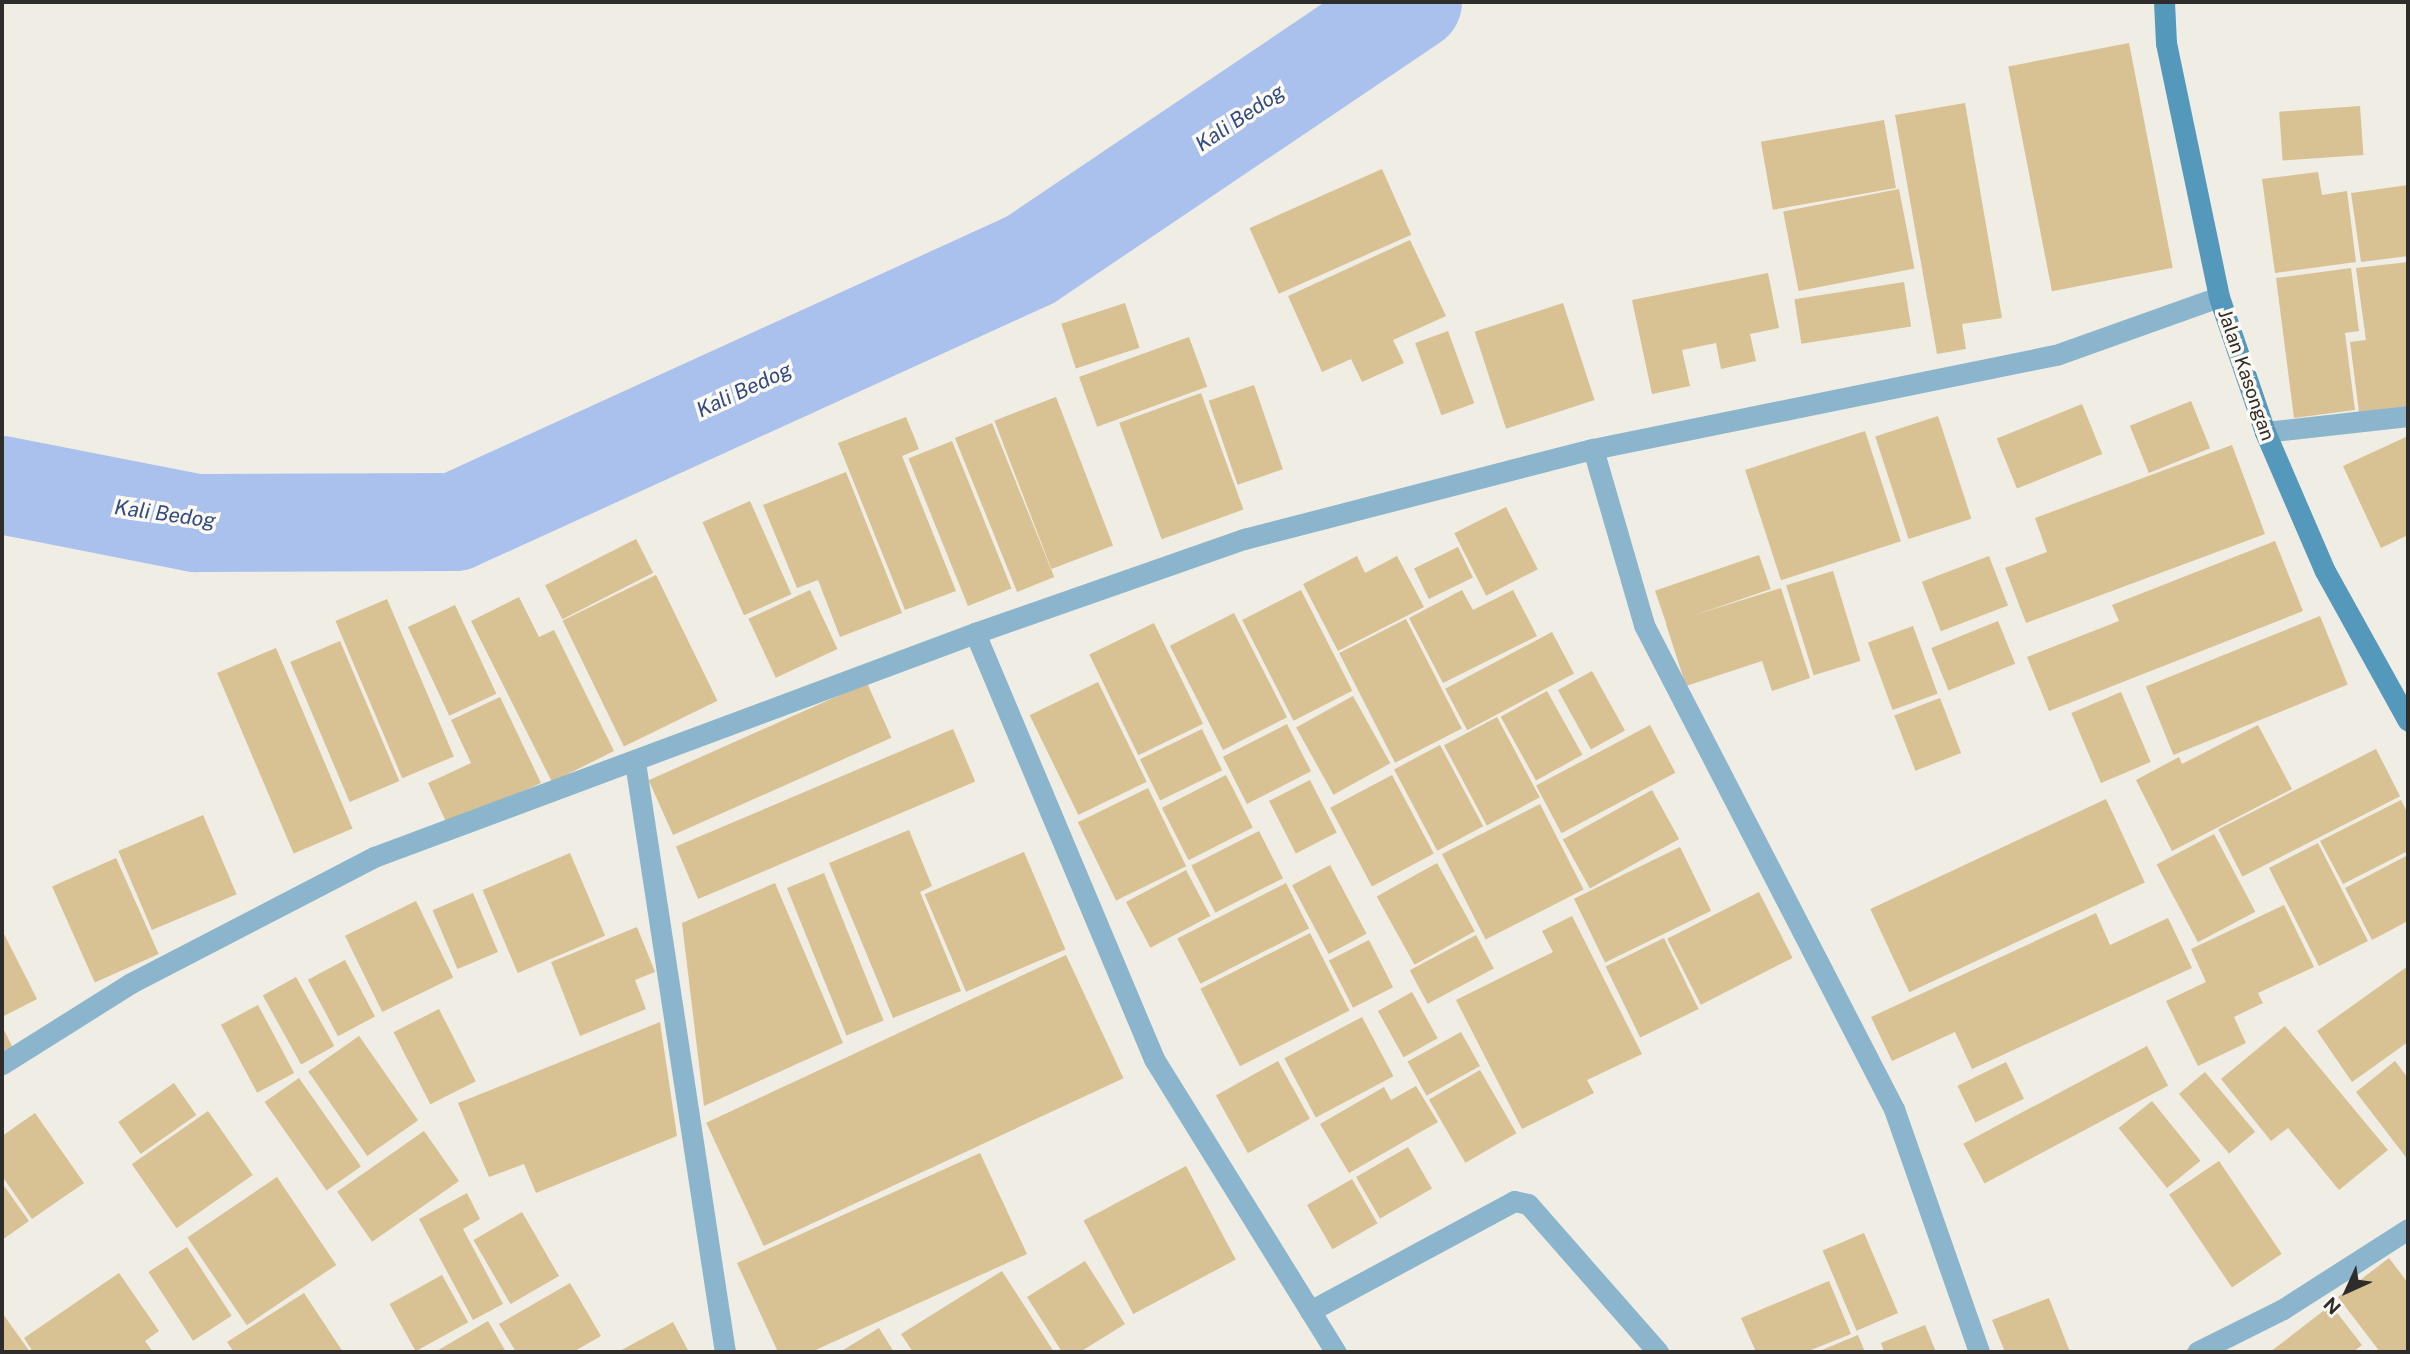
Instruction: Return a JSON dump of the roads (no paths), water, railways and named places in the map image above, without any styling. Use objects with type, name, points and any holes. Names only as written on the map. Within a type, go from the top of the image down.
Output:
[{"type":"main road","name":"Jalan Kasongan","points":[[2164,2],[2166,43],[2219,297],[2265,432],[2325,571],[2408,721]]},
{"type":"street","points":[[2,1064],[131,983],[374,858],[975,633],[1244,539],[1593,449],[2056,355],[2219,297]]},
{"type":"street","points":[[2265,432],[2408,416]]},
{"type":"street","points":[[1593,449],[1644,625],[1894,1109],[1979,1352]]},
{"type":"street","points":[[975,633],[1154,1059],[1336,1352]]},
{"type":"street","points":[[635,762],[725,1352]]},
{"type":"street","points":[[1310,1311],[1514,1201],[1528,1204],[1658,1352]]},
{"type":"street","points":[[2197,1352],[2283,1309],[2408,1229]]},
{"type":"waterway","name":"Kali Bedog","points":[[2,485],[196,523],[455,522],[1030,260],[1413,2]]}]
